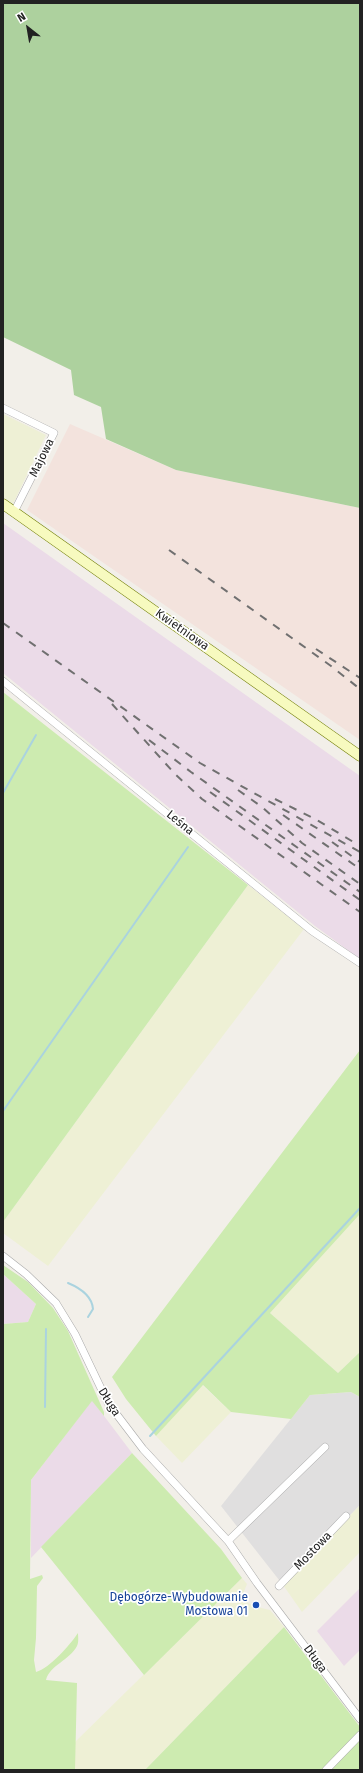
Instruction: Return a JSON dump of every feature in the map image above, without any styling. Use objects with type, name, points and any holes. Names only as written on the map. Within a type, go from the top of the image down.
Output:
[{"type":"street","name":"Majowa","points":[[3,408],[54,433],[14,512]]},
{"type":"street","name":"Kwietniowa","points":[[3,504],[360,756]]},
{"type":"street","name":"Leśna","points":[[3,681],[312,931],[360,963]]},
{"type":"street","name":"Długa","points":[[3,1256],[31,1279],[56,1303],[75,1334],[108,1403],[143,1449],[228,1541],[360,1719]]},
{"type":"street","points":[[228,1541],[325,1447]]},
{"type":"street","name":"Mostowa","points":[[279,1586],[346,1516]]},
{"type":"street","points":[[326,1770],[360,1735]]},
{"type":"shaded area","points":[[70,424],[176,470],[360,508],[360,740],[27,510]]},
{"type":"shaded area","points":[[3,523],[360,776],[360,959],[315,926],[3,673]]},
{"type":"shaded area","points":[[3,1274],[36,1304],[28,1322],[3,1324]]},
{"type":"shaded area","points":[[351,1392],[360,1397],[360,1505],[283,1585],[221,1506],[310,1395]]},
{"type":"shaded area","points":[[92,1400],[132,1453],[31,1558],[31,1480]]},
{"type":"shaded area","points":[[360,1588],[360,1650],[344,1666],[317,1631]]},
{"type":"green space","points":[[3,3],[360,3],[360,508],[176,470],[106,439],[101,407],[74,395],[71,370],[3,337]]},
{"type":"green space","points":[[3,414],[46,435],[13,504],[3,497]]},
{"type":"green space","points":[[3,692],[248,885],[3,1222]]},
{"type":"green space","points":[[248,885],[304,929],[48,1266],[3,1233],[3,1222]]},
{"type":"green space","points":[[360,1050],[360,1214],[270,1313],[338,1373],[360,1352],[360,1397],[351,1392],[310,1395],[291,1419],[231,1412],[203,1385],[156,1436],[126,1399],[112,1377]]},
{"type":"green space","points":[[360,1214],[360,1352],[338,1373],[270,1313]]},
{"type":"green space","points":[[3,1265],[28,1282],[53,1308],[68,1331],[104,1412],[104,1416],[92,1401],[31,1480],[30,1579],[42,1575],[43,1578],[37,1586],[34,1660],[36,1672],[41,1670],[65,1650],[78,1633],[78,1643],[74,1651],[52,1670],[46,1680],[77,1683],[75,1770],[3,1770],[3,1324],[28,1322],[36,1304],[3,1274]]},
{"type":"green space","points":[[202,1385],[231,1412],[182,1463],[156,1436]]},
{"type":"green space","points":[[132,1453],[221,1549],[242,1578],[144,1675],[41,1547]]},
{"type":"green space","points":[[360,1505],[360,1552],[302,1612],[283,1585]]},
{"type":"green space","points":[[242,1578],[247,1584],[243,1594],[248,1603],[270,1610],[284,1627],[145,1770],[75,1770],[75,1742]]},
{"type":"green space","points":[[284,1627],[360,1727],[360,1770],[145,1770]]},
{"type":"waterway","points":[[3,793],[36,735]]},
{"type":"waterway","points":[[3,1111],[188,847]]},
{"type":"waterway","points":[[150,1436],[360,1208]]},
{"type":"waterway","points":[[68,1283],[77,1287],[88,1296],[93,1309],[88,1317]]},
{"type":"waterway","points":[[45,1407],[46,1329]]},
{"type":"railway","points":[[169,550],[331,666],[360,689]]},
{"type":"railway","points":[[3,623],[200,763],[360,852]]},
{"type":"railway","points":[[316,649],[360,678]]},
{"type":"railway","points":[[112,704],[175,774],[202,799],[360,912]]},
{"type":"railway","points":[[149,740],[191,772],[360,892]]},
{"type":"railway","points":[[238,790],[262,807],[302,843],[360,884]]},
{"type":"railway","points":[[210,792],[360,900]]},
{"type":"railway","points":[[275,799],[317,820],[355,843]]},
{"type":"railway","points":[[283,815],[360,869]]},
{"type":"railway","points":[[332,842],[360,862]]},
{"type":"place","name":"Dębogórze-Wybudowanie Mostowa 01","points":[[256,1605]]}]
